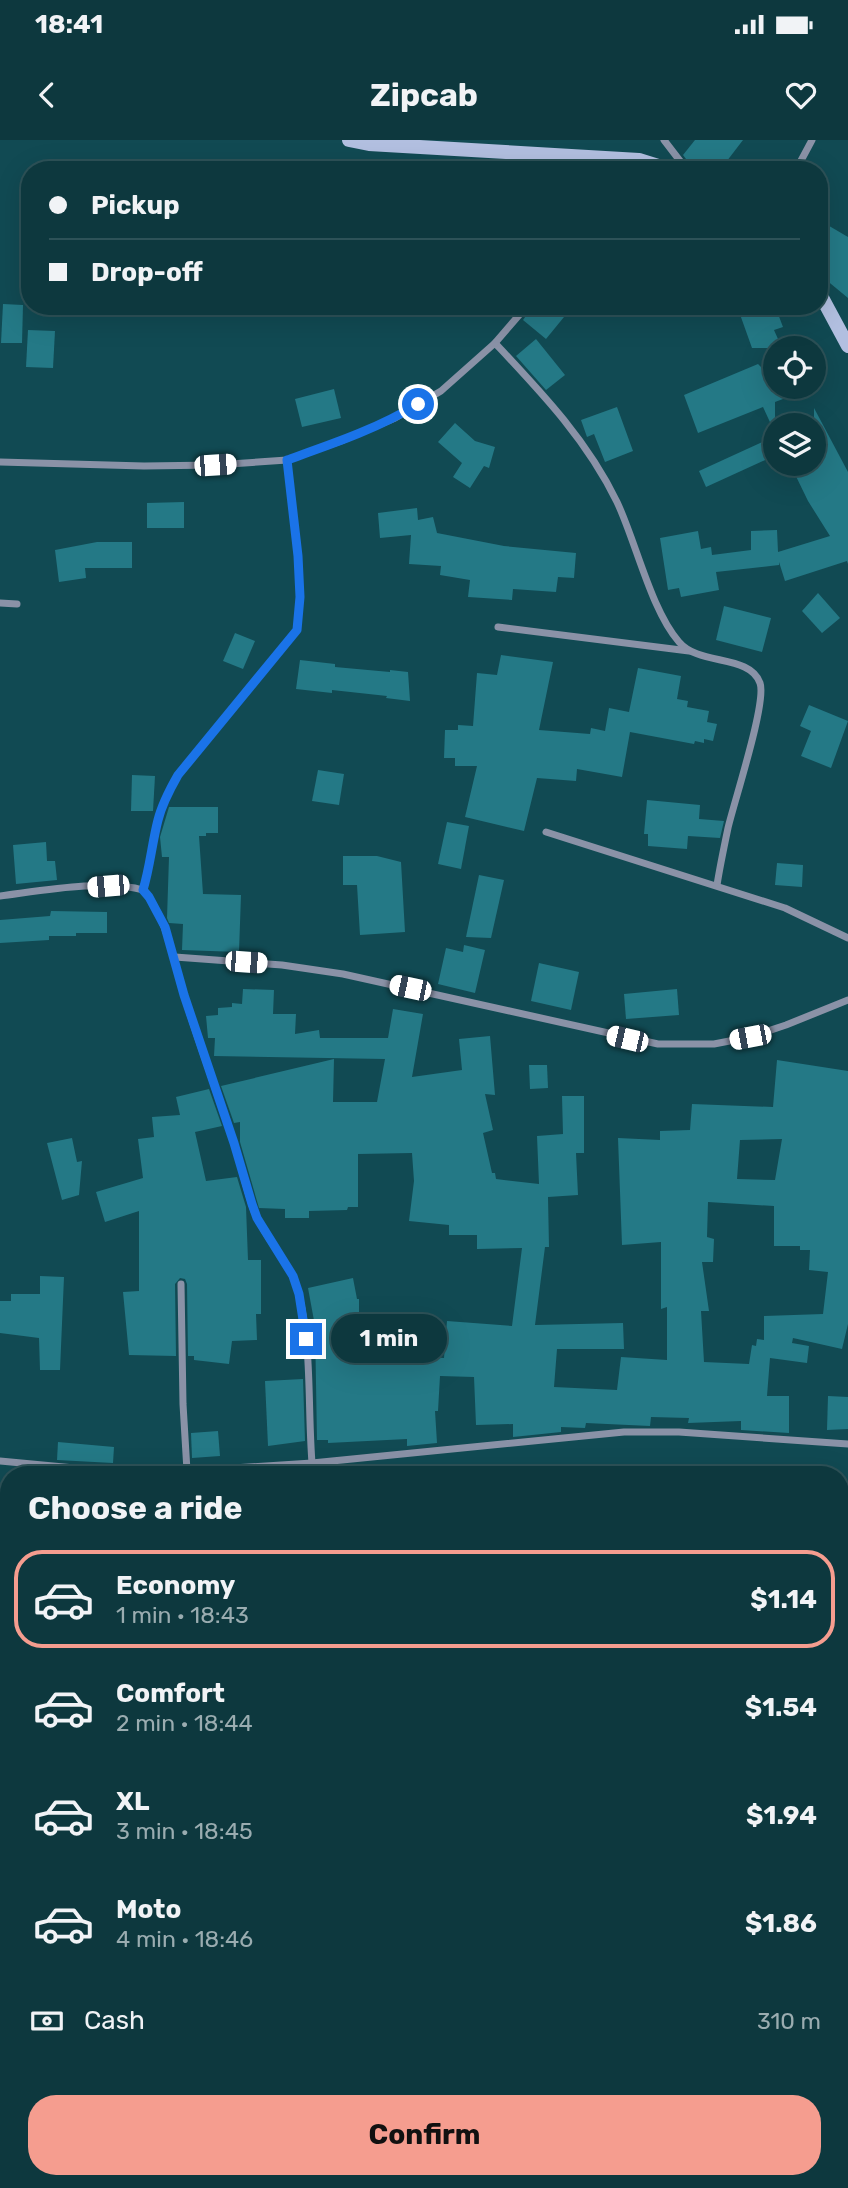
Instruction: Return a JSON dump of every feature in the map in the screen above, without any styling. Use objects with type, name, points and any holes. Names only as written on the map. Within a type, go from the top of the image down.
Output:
[{"type":"street","points":[[349,140],[369,144],[585,161]]},
{"type":"street","points":[[664,140],[680,161]]},
{"type":"street","points":[[801,161],[812,140]]},
{"type":"street","points":[[828,308],[848,345]]},
{"type":"street","points":[[0,461],[157,466],[287,460],[395,418],[441,391],[495,342],[519,315]]},
{"type":"street","points":[[495,342],[564,418],[590,453],[618,504],[663,615],[678,642],[690,651]]},
{"type":"street","points":[[143,890],[165,797],[178,775],[297,630],[300,597],[298,556],[287,460]]},
{"type":"street","points":[[0,603],[17,604]]},
{"type":"street","points":[[498,627],[690,651],[745,666],[753,671],[761,685],[756,718],[716,885]]},
{"type":"street","points":[[546,832],[785,908],[848,938]]},
{"type":"street","points":[[0,897],[108,886],[143,890],[149,897],[165,927],[184,995],[257,1218],[285,1261],[299,1294],[306,1339],[312,1466]]},
{"type":"street","points":[[175,957],[282,965],[343,974],[658,1044],[715,1044],[750,1037],[848,1000]]},
{"type":"street","points":[[181,1284],[187,1466]]},
{"type":"street","points":[[265,1466],[603,1433],[679,1432],[848,1444]]},
{"type":"street","points":[[0,1461],[53,1466]]},
{"type":"building","points":[[695,140],[743,140],[727,161],[689,161],[683,155]]},
{"type":"building","points":[[828,225],[848,237],[848,298],[828,281]]},
{"type":"building","points":[[3,304],[21,305],[22,343],[1,343]]},
{"type":"building","points":[[527,315],[566,315],[546,339],[523,320]]},
{"type":"building","points":[[740,315],[778,315],[783,327],[774,330],[777,336],[763,336],[763,348],[752,348]]},
{"type":"building","points":[[28,330],[55,331],[53,368],[26,367]]},
{"type":"building","points":[[536,339],[565,375],[546,390],[516,356]]},
{"type":"building","points":[[758,364],[763,369],[763,399],[783,399],[775,402],[775,413],[766,413],[763,407],[698,433],[684,395]]},
{"type":"building","points":[[334,389],[341,418],[302,427],[295,399]]},
{"type":"building","points":[[617,407],[633,451],[605,462],[594,434],[587,437],[581,420]]},
{"type":"building","points":[[455,423],[475,441],[495,447],[489,468],[484,466],[470,488],[453,477],[462,463],[438,442]]},
{"type":"building","points":[[826,431],[848,472],[848,564],[847,561],[785,581],[779,562],[779,565],[716,572],[719,590],[681,597],[679,588],[668,590],[660,538],[698,531],[701,549],[711,547],[712,555],[751,550],[751,531],[777,530],[778,552],[830,536],[796,476],[826,476]]},
{"type":"building","points":[[763,442],[763,461],[706,487],[699,471]]},
{"type":"building","points":[[184,502],[184,528],[147,528],[147,503]]},
{"type":"building","points":[[417,508],[418,520],[433,517],[437,533],[504,546],[576,553],[574,578],[558,577],[556,592],[513,589],[512,600],[468,597],[470,580],[440,575],[441,566],[409,564],[411,535],[380,538],[378,513]]},
{"type":"building","points":[[97,542],[132,542],[132,568],[85,568],[86,578],[59,582],[55,550]]},
{"type":"building","points":[[818,593],[840,618],[822,633],[802,611]]},
{"type":"building","points":[[724,606],[771,618],[762,652],[716,640]]},
{"type":"building","points":[[235,633],[255,641],[243,669],[223,661]]},
{"type":"building","points":[[501,655],[553,662],[539,730],[590,734],[591,728],[605,731],[609,708],[629,712],[638,668],[681,676],[677,699],[688,701],[687,707],[709,711],[707,722],[717,724],[713,741],[704,739],[704,743],[695,741],[694,744],[630,732],[622,777],[577,769],[576,781],[537,778],[524,831],[465,817],[477,766],[455,766],[455,758],[444,758],[445,730],[458,730],[458,725],[473,726],[477,673],[497,675]]},
{"type":"building","points":[[300,660],[335,664],[335,667],[408,672],[410,701],[332,690],[332,693],[296,689]]},
{"type":"building","points":[[809,705],[848,721],[831,768],[801,756],[811,731],[800,726]]},
{"type":"building","points":[[318,770],[344,774],[339,805],[312,801]]},
{"type":"building","points":[[132,775],[155,776],[153,811],[131,811]]},
{"type":"building","points":[[647,800],[700,805],[699,819],[724,821],[720,838],[688,836],[687,849],[648,846],[648,834],[644,834]]},
{"type":"building","points":[[169,807],[218,807],[218,833],[199,836],[203,894],[241,895],[239,952],[182,950],[183,924],[169,923],[167,918],[169,857],[162,857],[160,837]]},
{"type":"building","points":[[447,822],[469,826],[461,869],[438,864]]},
{"type":"building","points":[[46,842],[47,861],[55,861],[57,880],[16,884],[13,845]]},
{"type":"building","points":[[343,856],[377,856],[401,862],[405,932],[360,935],[357,885],[343,885]]},
{"type":"building","points":[[777,863],[803,865],[802,887],[775,885]]},
{"type":"building","points":[[479,875],[504,880],[491,938],[466,937]]},
{"type":"building","points":[[51,911],[107,912],[107,933],[76,933],[76,936],[49,936],[49,940],[0,943],[0,920],[50,916]]},
{"type":"building","points":[[464,945],[485,950],[475,993],[438,984],[446,948],[463,952]]},
{"type":"building","points":[[539,963],[579,972],[571,1010],[531,1001]]},
{"type":"building","points":[[243,989],[274,990],[273,1014],[296,1014],[295,1034],[319,1030],[320,1038],[388,1038],[393,1009],[423,1014],[412,1077],[462,1070],[459,1039],[490,1036],[495,1095],[485,1094],[493,1130],[483,1133],[492,1173],[495,1173],[496,1179],[539,1184],[537,1136],[563,1134],[562,1096],[584,1096],[584,1153],[576,1153],[578,1195],[548,1197],[549,1247],[545,1247],[535,1325],[623,1323],[624,1349],[557,1349],[554,1387],[617,1390],[621,1357],[667,1360],[667,1307],[661,1309],[661,1242],[622,1245],[618,1138],[660,1140],[660,1131],[690,1130],[692,1104],[773,1107],[777,1060],[848,1071],[848,1324],[842,1349],[793,1338],[792,1343],[809,1346],[807,1363],[770,1358],[767,1396],[789,1396],[789,1433],[741,1430],[741,1421],[688,1423],[689,1418],[651,1417],[650,1426],[586,1423],[585,1428],[561,1427],[561,1432],[513,1437],[513,1424],[476,1425],[474,1377],[440,1376],[438,1411],[435,1411],[437,1443],[407,1446],[407,1439],[328,1443],[328,1440],[317,1440],[315,1326],[308,1288],[353,1278],[359,1299],[359,1332],[394,1332],[394,1356],[444,1358],[447,1321],[512,1326],[522,1248],[477,1249],[477,1235],[449,1235],[449,1225],[409,1221],[414,1181],[412,1153],[358,1154],[358,1207],[309,1211],[309,1218],[285,1218],[285,1209],[259,1208],[240,1142],[240,1122],[234,1123],[221,1086],[334,1059],[333,1102],[377,1102],[385,1059],[214,1056],[215,1038],[208,1038],[206,1016],[218,1015],[218,1008],[232,1007],[232,1003],[242,1004]],"holes":[[[782,1139],[775,1180],[737,1179],[740,1140]],[[708,1202],[774,1206],[774,1246],[800,1246],[800,1250],[810,1250],[809,1270],[828,1272],[823,1314],[764,1316],[764,1340],[757,1339],[756,1346],[752,1345],[749,1364],[704,1362],[701,1311],[709,1311],[702,1262],[713,1262],[714,1239],[707,1237]]]},
{"type":"building","points":[[677,989],[679,1015],[626,1019],[624,994]]},
{"type":"building","points":[[529,1065],[547,1065],[548,1088],[530,1089]]},
{"type":"building","points":[[209,1089],[222,1126],[195,1132],[206,1181],[237,1177],[246,1207],[248,1260],[261,1260],[261,1314],[256,1314],[257,1340],[232,1341],[229,1364],[194,1360],[194,1356],[188,1356],[187,1284],[185,1279],[180,1278],[175,1284],[176,1356],[129,1355],[123,1292],[139,1291],[139,1211],[105,1222],[96,1192],[143,1178],[138,1139],[154,1137],[152,1117],[180,1115],[176,1097]]},
{"type":"building","points":[[72,1138],[77,1162],[82,1161],[79,1195],[62,1200],[47,1143]]},
{"type":"building","points":[[40,1276],[64,1277],[60,1370],[40,1370],[39,1338],[0,1333],[0,1301],[11,1301],[11,1294],[40,1294]]},
{"type":"building","points":[[303,1379],[305,1441],[268,1446],[265,1381]]},
{"type":"building","points":[[828,1396],[848,1397],[848,1429],[827,1430]]},
{"type":"building","points":[[218,1431],[220,1456],[192,1458],[191,1433]]},
{"type":"building","points":[[58,1442],[114,1447],[113,1463],[57,1460]]},
{"type":"route","points":[[306,1339],[299,1294],[293,1276],[257,1218],[184,995],[165,927],[143,890],[165,797],[178,775],[297,630],[300,597],[298,556],[287,460],[395,418],[418,404]]}]
